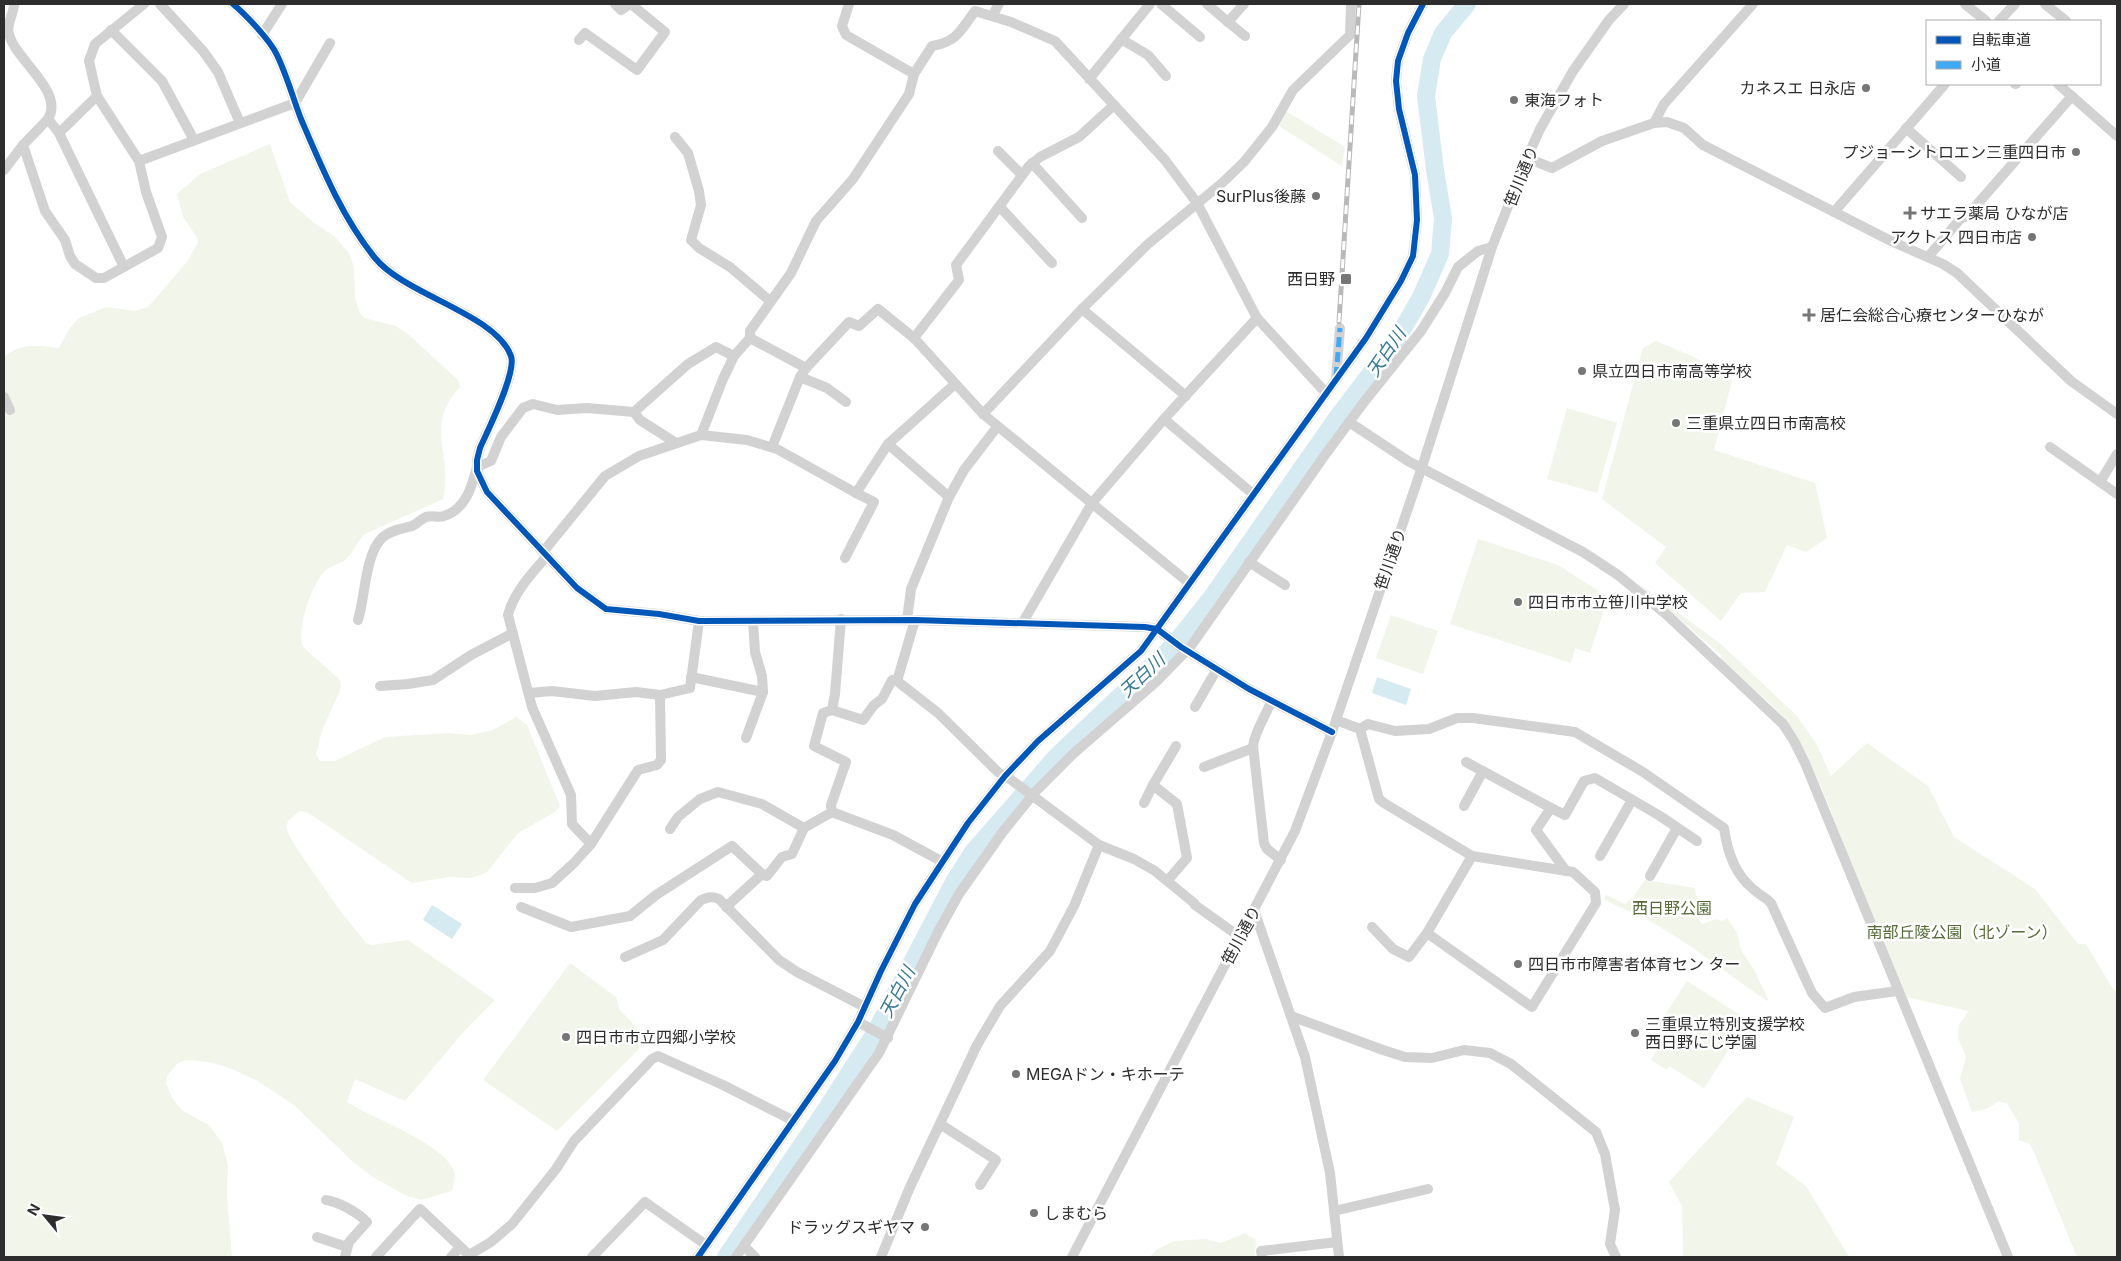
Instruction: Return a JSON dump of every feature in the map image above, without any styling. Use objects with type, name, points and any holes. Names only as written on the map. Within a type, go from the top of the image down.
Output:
[{"type":"street","points":[[4,170],[23,145],[48,119],[52,106],[50,96],[15,47],[9,35],[8,29],[14,4]]},
{"type":"street","points":[[23,145],[45,211],[65,240],[70,256],[75,264],[96,278],[104,278],[158,248],[162,237],[146,192],[139,161],[97,96],[89,61],[95,44],[144,4]]},
{"type":"street","points":[[160,4],[204,51],[218,72],[240,123]]},
{"type":"street","points":[[234,4],[244,13],[276,54],[338,203],[354,230],[377,260],[400,279],[494,333],[507,346],[512,359],[510,375],[480,448],[470,493],[451,513],[443,517],[426,517],[414,525],[403,527],[381,538],[374,552],[364,584],[362,609],[358,620]]},
{"type":"street","points":[[262,35],[282,4]]},
{"type":"street","points":[[579,40],[585,33],[636,70],[666,32],[631,4],[621,10],[614,4]]},
{"type":"street","points":[[849,4],[842,26],[846,34],[914,74]]},
{"type":"street","points":[[992,16],[999,4]]},
{"type":"street","points":[[1089,79],[1150,4]]},
{"type":"street","points":[[1161,4],[1200,37]]},
{"type":"street","points":[[1207,4],[1245,36]]},
{"type":"street","points":[[1228,22],[1244,4]]},
{"type":"street","points":[[983,414],[1082,309],[1148,244],[1244,162],[1272,127],[1293,90],[1350,35],[1352,4]]},
{"type":"street","points":[[698,1257],[860,1023],[865,1007],[900,933],[941,862],[1008,777],[1067,714],[1141,651],[1366,338],[1401,281],[1413,256],[1417,220],[1415,175],[1399,109],[1396,81],[1398,61],[1408,33],[1423,4]]},
{"type":"street","name":"笹川通り","points":[[1072,1257],[1281,860],[1309,797],[1422,467],[1492,247],[1527,158],[1540,129],[1573,71],[1609,20],[1624,4]]},
{"type":"street","points":[[1654,123],[1664,104],[1753,4]]},
{"type":"street","points":[[1965,4],[1985,20]]},
{"type":"street","points":[[2000,20],[2014,4]]},
{"type":"street","points":[[2046,4],[2065,20]]},
{"type":"street","points":[[701,435],[734,356],[750,338],[750,331],[791,273],[816,221],[853,179],[909,94],[914,74],[932,46],[944,44],[952,40],[975,11],[1055,41],[1165,160],[1197,203],[1257,318],[1326,392]]},
{"type":"street","points":[[111,30],[162,81],[194,140]]},
{"type":"street","points":[[835,37],[846,34]]},
{"type":"street","points":[[1121,39],[1148,55],[1166,76]]},
{"type":"street","points":[[139,161],[295,103],[330,43]]},
{"type":"street","points":[[1834,212],[1944,85]]},
{"type":"street","points":[[2059,85],[2117,136]]},
{"type":"street","points":[[59,133],[97,96]]},
{"type":"street","points":[[1928,257],[1962,217],[1966,217],[2072,96]]},
{"type":"street","points":[[914,338],[959,280],[956,265],[1032,163],[1040,156],[1079,137],[1114,105]]},
{"type":"street","points":[[48,119],[59,133],[124,267]]},
{"type":"street","points":[[1527,158],[1552,168],[1602,142],[1654,123],[1667,122],[1684,128],[1703,145],[1891,241],[1943,264],[1956,273],[2071,381],[2117,414]]},
{"type":"street","points":[[1906,128],[1961,177]]},
{"type":"street","points":[[675,137],[688,153],[699,191],[701,205],[691,240],[699,248],[730,267],[770,301]]},
{"type":"street","points":[[998,151],[1022,175]]},
{"type":"street","points":[[1032,163],[1082,218]]},
{"type":"street","points":[[1000,207],[1052,263]]},
{"type":"street","points":[[736,1257],[825,1132],[887,1037],[919,967],[959,894],[1002,832],[1032,796],[1073,754],[1148,688],[1184,649],[1225,599],[1249,562],[1349,422],[1421,331],[1445,293],[1458,267],[1478,251],[1492,247]]},
{"type":"street","points":[[772,447],[803,372],[849,322],[859,326],[878,309],[914,338],[983,414],[1189,583]]},
{"type":"street","points":[[1082,309],[1186,396]]},
{"type":"street","points":[[1023,622],[1092,503],[1164,419],[1257,318]]},
{"type":"street","points":[[1336,380],[1340,328]]},
{"type":"street","points":[[750,338],[846,402]]},
{"type":"street","points":[[477,467],[491,461],[500,437],[523,408],[532,404],[556,410],[587,408],[634,412],[688,364],[716,347],[734,356]]},
{"type":"street","points":[[856,493],[888,444],[955,384]]},
{"type":"street","points":[[4,397],[10,410]]},
{"type":"street","points":[[634,412],[640,420],[676,443]]},
{"type":"street","points":[[1164,419],[1253,494]]},
{"type":"street","points":[[1349,422],[1408,461],[1583,552],[1618,575],[1673,620],[1783,724],[1806,763],[2008,1257]]},
{"type":"street","points":[[898,681],[911,620],[911,589],[949,497],[964,470],[998,427]]},
{"type":"street","points":[[591,844],[572,824],[571,795],[532,707],[508,615],[510,605],[545,554],[605,476],[639,456],[701,435],[747,440],[772,447],[874,502],[845,558]]},
{"type":"street","points":[[888,444],[949,497]]},
{"type":"street","points":[[2050,447],[2117,494]]},
{"type":"street","points":[[2100,482],[2117,454]]},
{"type":"street","points":[[477,467],[487,492],[577,588],[606,610],[659,614],[699,620],[841,619],[1023,622],[1094,624],[1157,629],[1184,649],[1272,702],[1332,732]]},
{"type":"street","points":[[1249,562],[1285,585]]},
{"type":"street","points":[[832,710],[841,619]]},
{"type":"street","points":[[529,694],[552,691],[595,696],[636,692],[660,695],[690,688],[699,620]]},
{"type":"street","points":[[746,738],[763,692],[762,676],[755,652],[753,621]]},
{"type":"street","points":[[380,686],[433,680],[471,655],[513,633]]},
{"type":"street","points":[[1195,707],[1217,669]]},
{"type":"street","points":[[691,677],[763,692]]},
{"type":"street","points":[[832,812],[831,805],[846,762],[814,746],[823,713],[832,710],[863,720],[874,705],[882,699],[892,680],[898,681],[938,713],[998,772],[1008,777],[1099,845],[1134,859],[1168,880],[1195,905],[1240,937]]},
{"type":"street","points":[[515,888],[535,888],[552,883],[591,844],[638,770],[657,765],[661,760],[660,695]]},
{"type":"street","points":[[1272,702],[1260,729],[1255,734],[1253,748],[1264,843],[1267,849],[1281,860]]},
{"type":"street","points":[[1360,729],[1368,724],[1395,731],[1429,729],[1457,718],[1473,718],[1575,732],[1643,772],[1724,828],[1726,847],[1732,862],[1751,888],[1767,898],[1812,993],[1825,1008],[1854,998],[1898,991]]},
{"type":"street","points":[[1336,720],[1360,729]]},
{"type":"street","points":[[1360,729],[1379,799],[1472,856],[1573,872],[1594,892],[1596,903],[1532,1007],[1427,934]]},
{"type":"street","points":[[1144,803],[1176,746]]},
{"type":"street","points":[[1204,767],[1253,748]]},
{"type":"street","points":[[1466,762],[1565,815],[1584,782],[1595,778],[1697,841]]},
{"type":"street","points":[[1464,806],[1483,771]]},
{"type":"street","points":[[1153,785],[1177,804],[1187,858],[1168,880]]},
{"type":"street","points":[[670,829],[678,817],[700,799],[718,792],[762,804],[804,828]]},
{"type":"street","points":[[1600,856],[1632,800]]},
{"type":"street","points":[[1551,808],[1536,830],[1566,871]]},
{"type":"street","points":[[521,907],[571,927],[630,916],[656,895],[732,846],[762,874],[767,876],[782,857],[792,854],[804,828],[832,812]]},
{"type":"street","points":[[832,812],[893,835],[941,862]]},
{"type":"street","points":[[1650,876],[1677,828]]},
{"type":"street","points":[[881,1257],[910,1187],[977,1045],[1000,1006],[1050,951],[1074,906],[1099,845]]},
{"type":"street","points":[[1372,927],[1393,949],[1409,957],[1427,934],[1472,856]]},
{"type":"street","points":[[726,907],[762,874]]},
{"type":"street","points":[[625,958],[663,940],[701,900],[708,896],[714,897],[779,960],[797,972],[865,1007]]},
{"type":"street","points":[[1254,910],[1305,1057],[1330,1173],[1339,1257]]},
{"type":"street","points":[[1291,1016],[1383,1050],[1405,1056],[1432,1058],[1464,1050],[1490,1053],[1510,1064],[1596,1132],[1605,1154],[1616,1210],[1610,1244],[1616,1257]]},
{"type":"street","points":[[860,1023],[887,1037]]},
{"type":"street","points":[[376,1257],[420,1209],[470,1256],[491,1242],[512,1224],[556,1170],[574,1141],[652,1059],[658,1056],[723,1085],[792,1120]]},
{"type":"street","points":[[940,1124],[996,1160],[980,1185]]},
{"type":"street","points":[[1334,1210],[1428,1189]]},
{"type":"street","points":[[317,1237],[346,1252],[349,1242],[367,1222],[361,1216],[332,1201],[326,1200]]},
{"type":"street","points":[[592,1257],[645,1202],[706,1245]]},
{"type":"street","points":[[1262,1257],[1261,1251],[1337,1242]]},
{"type":"street","points":[[744,1246],[755,1257]]},
{"type":"street","points":[[451,1257],[460,1247]]},
{"type":"green space","points":[[1286,111],[1345,147],[1342,166],[1279,126]]},
{"type":"green space","points":[[270,144],[290,202],[314,223],[334,236],[349,253],[354,267],[355,298],[360,313],[364,318],[396,326],[409,335],[458,380],[460,387],[449,401],[443,415],[441,429],[445,484],[443,499],[365,534],[345,560],[327,569],[321,575],[311,594],[302,629],[301,639],[303,647],[340,680],[341,688],[322,731],[316,754],[320,761],[335,761],[385,737],[449,733],[471,735],[493,730],[516,717],[527,725],[560,806],[555,812],[518,833],[487,872],[472,878],[449,877],[412,883],[307,812],[300,811],[288,821],[286,828],[293,843],[341,912],[366,943],[372,945],[408,940],[495,1000],[466,1029],[405,1101],[355,1079],[347,1102],[421,1141],[446,1159],[453,1169],[455,1177],[452,1191],[421,1200],[407,1196],[373,1177],[353,1162],[294,1105],[256,1080],[227,1067],[208,1062],[186,1060],[178,1063],[167,1076],[166,1083],[172,1098],[183,1111],[209,1125],[222,1143],[228,1165],[227,1195],[232,1257],[4,1257],[4,357],[10,352],[23,347],[59,348],[69,329],[79,318],[106,307],[135,311],[148,307],[187,262],[198,243],[196,236],[183,217],[177,194],[200,174]]},
{"type":"green space","points":[[1656,341],[1692,356],[1732,381],[1714,450],[1815,483],[1827,538],[1806,552],[1787,545],[1765,592],[1741,593],[1721,621],[1655,563],[1666,547],[1602,499],[1643,348]]},
{"type":"green space","points":[[1567,408],[1617,423],[1597,493],[1547,479]]},
{"type":"green space","points":[[1478,539],[1558,565],[1608,597],[1590,653],[1575,648],[1571,663],[1450,624]]},
{"type":"green space","name":"南部丘陵公園（北ゾーン）","points":[[1634,580],[1722,645],[1797,716],[1817,745],[1831,776],[1867,743],[1928,786],[1954,837],[2035,889],[2078,944],[2086,944],[2113,989],[2117,992],[2117,1257],[2077,1257],[2036,1157],[2030,1144],[2019,1140],[2019,1123],[2007,1104],[1999,1101],[1986,1109],[1972,1112],[1960,1079],[1966,1057],[1958,1038],[1959,1025],[1969,1011],[1906,997],[1880,932],[1873,921],[1827,801],[1807,755],[1788,723],[1771,704],[1721,661],[1721,655]]},
{"type":"green space","points":[[1391,615],[1438,631],[1423,674],[1376,658]]},
{"type":"green space","name":"西日野公園","points":[[1645,880],[1695,888],[1696,895],[1704,904],[1695,914],[1702,924],[1716,919],[1722,921],[1727,918],[1737,933],[1741,950],[1754,970],[1768,999],[1767,1001],[1675,936],[1642,917],[1604,899],[1606,895],[1625,904],[1634,896]]},
{"type":"green space","points":[[570,963],[617,998],[619,1009],[644,1035],[638,1050],[557,1131],[483,1080]]},
{"type":"green space","points":[[1687,981],[1748,1020],[1704,1088],[1669,1066],[1667,1070],[1651,1060],[1660,1045],[1650,1039]]},
{"type":"green space","points":[[1747,1097],[1794,1117],[1776,1164],[1806,1186],[1849,1257],[1683,1257],[1682,1206],[1669,1182]]},
{"type":"green space","points":[[1245,1233],[1256,1240],[1255,1257],[1150,1257],[1156,1250],[1174,1241],[1205,1239],[1221,1243]]},
{"type":"shaded area","points":[[1377,677],[1411,689],[1406,705],[1372,693]]},
{"type":"shaded area","points":[[432,905],[462,924],[452,939],[423,920]]},
{"type":"waterway","name":"天白川","points":[[726,1257],[825,1111],[875,1033],[954,882],[973,852],[1057,756],[1173,646],[1212,597],[1337,418],[1397,339],[1421,297],[1440,254],[1443,218],[1426,96],[1432,59],[1443,33],[1467,4]]},
{"type":"railway","points":[[1339,322],[1359,4]]},
{"type":"marked path","points":[[1336,377],[1340,328]]},
{"type":"cycle path","points":[[233,4],[257,28],[274,49],[301,119],[334,192],[352,226],[375,258],[389,271],[407,283],[469,316],[488,328],[502,341],[511,356],[510,375],[501,401],[480,448],[477,471],[487,492],[577,588],[606,609],[659,614],[699,621],[915,620],[1145,627],[1157,629],[1181,647],[1249,689],[1332,732]]},
{"type":"cycle path","points":[[698,1257],[835,1061],[858,1022],[915,904],[968,823],[1005,776],[1038,741],[1141,651],[1366,338],[1401,281],[1413,256],[1417,220],[1415,175],[1399,109],[1396,81],[1398,61],[1408,33],[1423,4]]},
{"type":"place","name":"カネスエ 日永店","points":[[1866,88]]},
{"type":"place","name":"東海フォト","points":[[1514,100]]},
{"type":"place","name":"プジョーシトロエン三重四日市","points":[[2076,152]]},
{"type":"place","name":"SurPlus後藤","points":[[1316,196]]},
{"type":"place","name":"サエラ薬局 ひなが店","points":[[1910,213]]},
{"type":"place","name":"アクトス 四日市店","points":[[2032,237]]},
{"type":"place","name":"西日野","points":[[1346,279]]},
{"type":"place","name":"居仁会総合心療センターひなが","points":[[1809,315]]},
{"type":"place","name":"県立四日市南高等学校","points":[[1582,371]]},
{"type":"place","name":"三重県立四日市南高校","points":[[1676,423]]},
{"type":"place","name":"四日市市立笹川中学校","points":[[1518,602]]},
{"type":"place","name":"四日市市障害者体育セン ター","points":[[1518,964]]},
{"type":"place","name":"三重県立特別支援学校 西日野にじ学園","points":[[1635,1033]]},
{"type":"place","name":"四日市市立四郷小学校","points":[[566,1037]]},
{"type":"place","name":"MEGAドン・キホーテ","points":[[1016,1074]]},
{"type":"place","name":"しまむら","points":[[1034,1213]]},
{"type":"place","name":"ドラッグスギヤマ","points":[[925,1227]]}]
